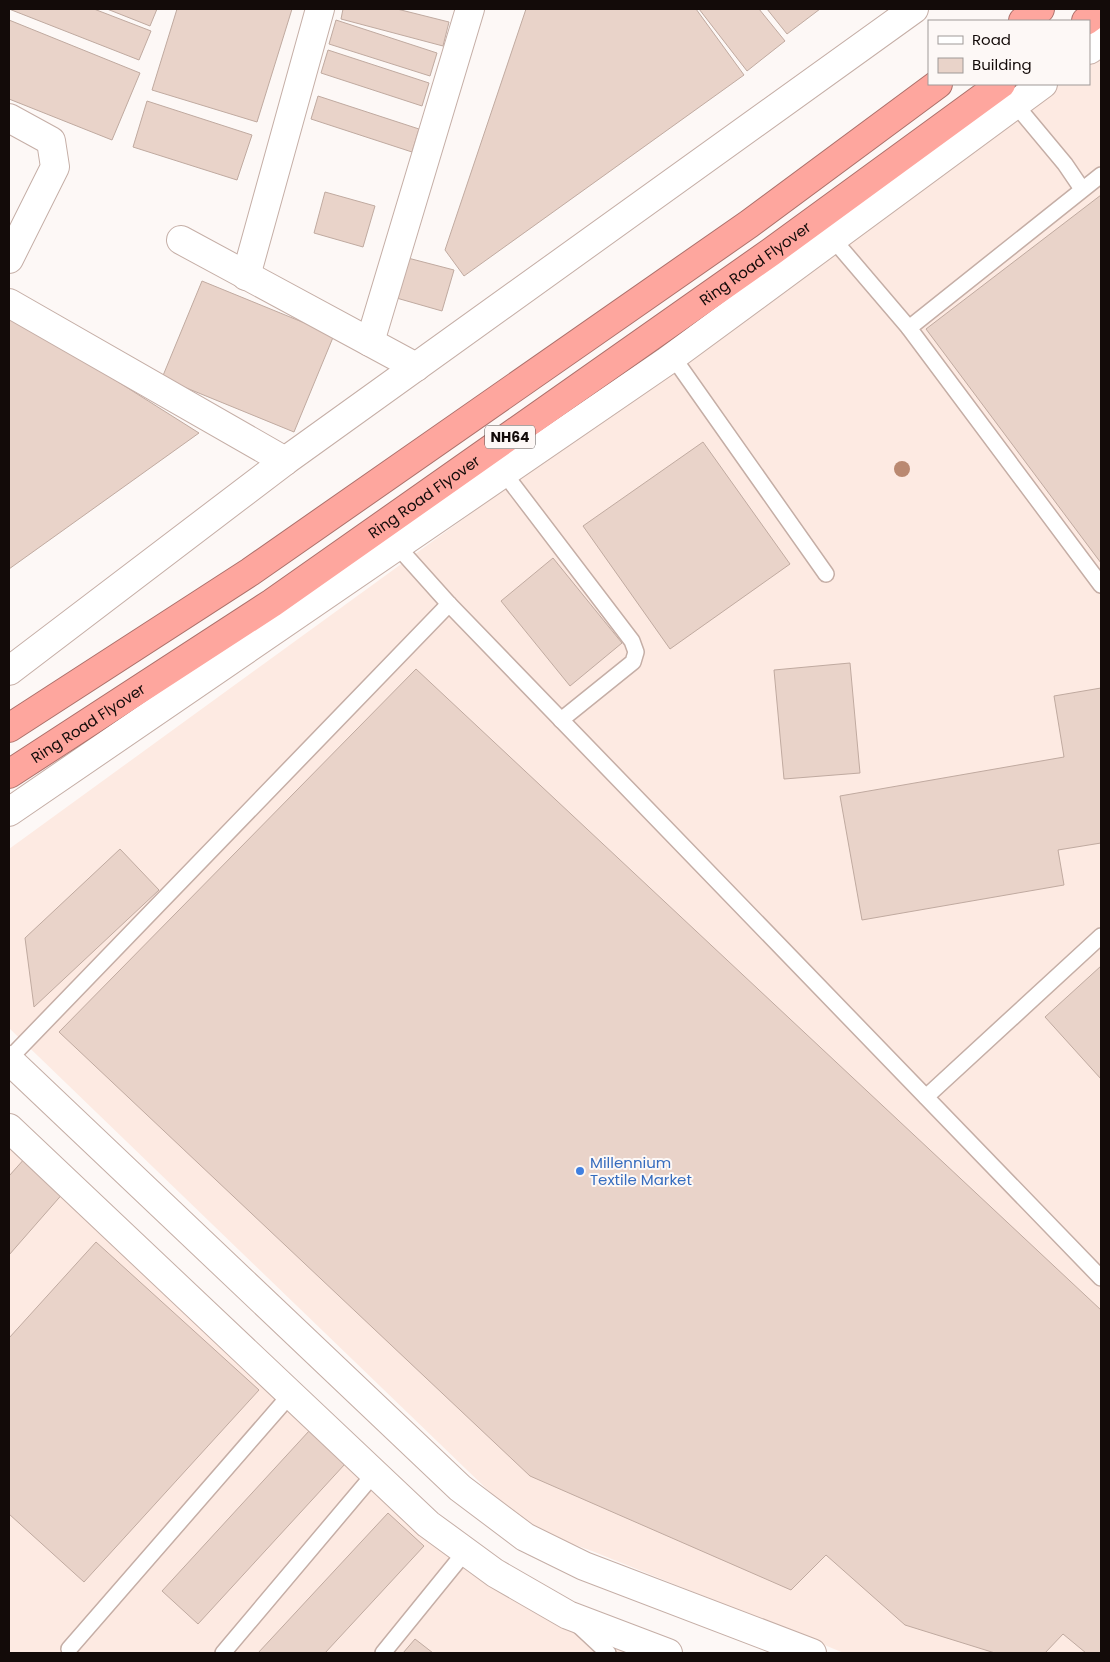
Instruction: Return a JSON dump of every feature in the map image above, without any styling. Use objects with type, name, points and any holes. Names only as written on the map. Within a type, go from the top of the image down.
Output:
[{"type":"highway","points":[[1024,20],[1040,9]]},
{"type":"highway","points":[[1087,20],[1101,10]]},
{"type":"highway","name":"NH64","points":[[9,728],[258,566],[749,224],[937,85]]},
{"type":"highway","name":"Ring Road Flyover","points":[[9,774],[272,603],[763,258],[1008,94]]},
{"type":"street","points":[[246,276],[320,9]]},
{"type":"street","points":[[370,342],[470,9]]},
{"type":"street","points":[[9,671],[285,461],[914,9]]},
{"type":"street","points":[[1090,49],[1101,41]]},
{"type":"street","points":[[9,812],[673,357],[833,239],[1008,94],[1040,85]]},
{"type":"street","points":[[9,118],[51,141],[55,167],[9,259]]},
{"type":"street","points":[[181,240],[416,367]]},
{"type":"street","points":[[9,304],[285,461]]},
{"type":"street","points":[[9,1059],[460,1488],[526,1537],[584,1566],[812,1653]]},
{"type":"street","points":[[9,1128],[428,1524],[494,1573],[568,1615],[668,1653]]},
{"type":"lane","points":[[1008,94],[1065,164],[1082,189]]},
{"type":"lane","points":[[909,328],[1101,175]]},
{"type":"lane","points":[[833,239],[909,328],[1101,585]]},
{"type":"lane","points":[[673,357],[826,574]]},
{"type":"lane","points":[[504,473],[632,641],[636,652],[633,662],[560,720]]},
{"type":"lane","points":[[397,546],[449,604],[560,720],[1101,1278]]},
{"type":"lane","points":[[9,1059],[449,604]]},
{"type":"lane","points":[[926,1097],[1101,936]]},
{"type":"lane","points":[[69,1649],[290,1395]]},
{"type":"lane","points":[[223,1653],[374,1474]]},
{"type":"lane","points":[[383,1653],[465,1552]]},
{"type":"lane","points":[[568,1615],[608,1653]]},
{"type":"shaded area","points":[[1101,51],[1101,1653],[844,1653],[592,1551],[527,1528],[9,1028],[9,849],[678,363],[1056,85],[1090,85],[1090,59]]},
{"type":"shaded area","points":[[9,1145],[427,1529],[655,1653],[9,1653]]},
{"type":"building","points":[[9,9],[94,9],[151,31],[139,60]]},
{"type":"building","points":[[107,9],[157,9],[150,26]]},
{"type":"building","points":[[177,9],[292,9],[257,122],[152,90]]},
{"type":"building","points":[[343,9],[397,9],[449,22],[443,46],[341,19]]},
{"type":"building","points":[[526,9],[696,9],[744,75],[464,276],[445,250]]},
{"type":"building","points":[[699,9],[759,9],[785,41],[747,71]]},
{"type":"building","points":[[767,9],[820,9],[787,34]]},
{"type":"building","points":[[9,20],[140,73],[112,140],[9,99]]},
{"type":"building","points":[[336,20],[437,53],[430,76],[329,44]]},
{"type":"building","points":[[328,50],[429,83],[422,106],[321,73]]},
{"type":"building","points":[[318,96],[419,129],[412,152],[311,119]]},
{"type":"building","points":[[147,101],[252,135],[237,180],[133,147]]},
{"type":"building","points":[[325,192],[375,206],[363,247],[314,233]]},
{"type":"building","points":[[1101,195],[1101,563],[926,329]]},
{"type":"building","points":[[404,257],[454,270],[442,311],[393,297]]},
{"type":"building","points":[[202,281],[334,335],[294,432],[162,378]]},
{"type":"building","points":[[9,313],[199,433],[9,569]]},
{"type":"building","points":[[703,442],[790,564],[670,649],[583,526]]},
{"type":"building","points":[[553,558],[622,643],[570,686],[501,601]]},
{"type":"building","points":[[850,663],[860,773],[784,779],[774,670]]},
{"type":"building","name":"Millennium Textile Market","points":[[416,669],[1101,1310],[1101,1653],[1086,1653],[1063,1634],[1045,1653],[995,1653],[905,1625],[826,1555],[791,1590],[530,1476],[59,1032]]},
{"type":"building","points":[[1101,688],[1101,843],[1058,850],[1064,885],[862,920],[840,796],[1064,757],[1054,696]]},
{"type":"building","points":[[120,849],[159,890],[34,1007],[25,938]]},
{"type":"building","points":[[1101,966],[1101,1079],[1045,1017]]},
{"type":"building","points":[[26,1157],[65,1191],[9,1255],[9,1176]]},
{"type":"building","points":[[96,1242],[259,1390],[84,1582],[9,1514],[9,1338]]},
{"type":"building","points":[[309,1431],[345,1464],[198,1624],[162,1591]]},
{"type":"building","points":[[388,1513],[424,1546],[325,1653],[258,1653]]},
{"type":"building","points":[[415,1639],[433,1653],[403,1653]]},
{"type":"place","name":"Millennium Textile Market","points":[[580,1171]]}]
